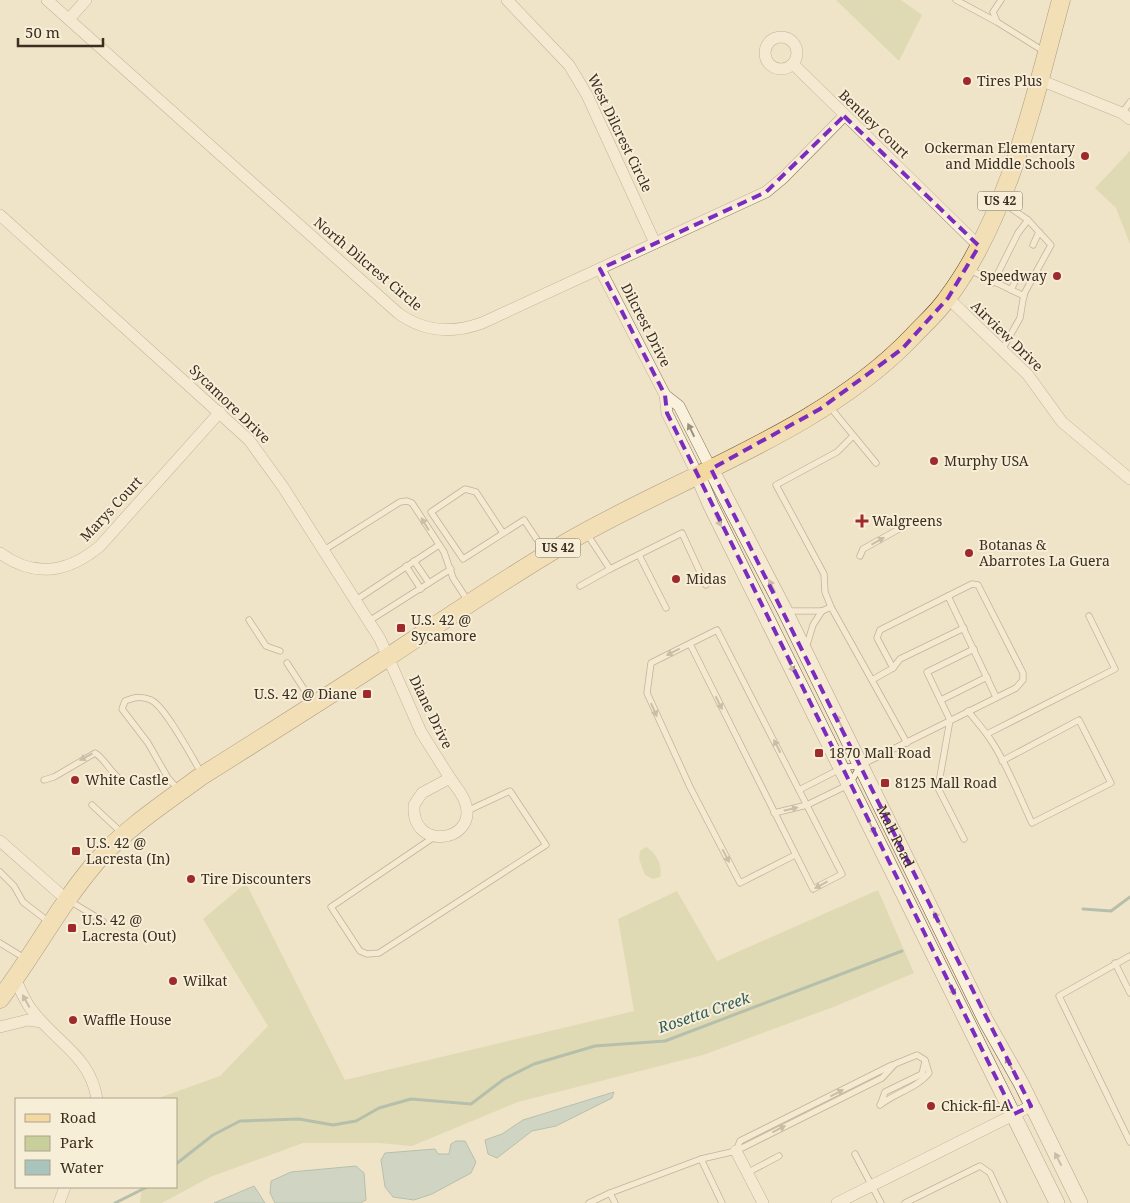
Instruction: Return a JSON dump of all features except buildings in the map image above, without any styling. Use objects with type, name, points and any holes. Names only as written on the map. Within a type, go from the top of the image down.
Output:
[{"type":"main road","name":"US 42","points":[[0,1003],[0,998],[67,900],[97,860],[181,791],[547,555],[705,472],[828,404],[902,348],[948,298],[979,246],[1000,200],[1040,80],[1061,0]]},
{"type":"main road","name":"Mall Road","points":[[705,472],[785,611],[986,1021],[1080,1203]]},
{"type":"main road","name":"Mall Road","points":[[705,472],[711,506],[1057,1203]]},
{"type":"street","name":"North Dilcrest Circle","points":[[47,0],[398,313],[416,325],[440,331],[467,329],[754,198],[775,186],[844,116]]},
{"type":"street","points":[[69,19],[86,0]]},
{"type":"street","name":"West Dilcrest Circle","points":[[507,0],[569,65],[587,95],[655,243]]},
{"type":"street","name":"Bentley Court","points":[[793,64],[979,246]]},
{"type":"street","points":[[1040,80],[1126,116]]},
{"type":"street","name":"Sycamore Drive","points":[[0,215],[249,440],[267,463],[356,600],[387,657]]},
{"type":"street","name":"Dilcrest Drive","points":[[600,269],[665,395],[667,413],[705,472]]},
{"type":"street","name":"Airview Drive","points":[[948,298],[1028,375],[1062,422],[1130,480]]},
{"type":"street","name":"Marys Court","points":[[0,553],[17,563],[40,569],[64,568],[85,558],[100,546],[220,412]]},
{"type":"street","name":"Diane Drive","points":[[387,657],[397,674],[422,732],[464,798],[467,811]]},
{"type":"street","points":[[450,778],[422,792],[414,805],[416,822],[424,831],[435,837],[453,834],[460,829],[467,811]]},
{"type":"street","points":[[1,844],[67,900]]},
{"type":"street","points":[[14,978],[31,1010],[79,1057],[93,1082],[97,1098]]},
{"type":"street","points":[[0,1027],[28,1020],[42,1022]]},
{"type":"street","points":[[836,1203],[1031,1106]]},
{"type":"street","points":[[736,1151],[763,1203]]},
{"type":"street","points":[[59,1203],[66,1188]]},
{"type":"lane","points":[[956,0],[997,22],[1047,54]]},
{"type":"lane","points":[[997,22],[993,12],[1000,0]]},
{"type":"lane","points":[[1126,116],[1130,102]]},
{"type":"lane","points":[[1000,200],[1028,220],[1051,245],[1024,296],[1020,318],[1002,350]]},
{"type":"lane","points":[[993,282],[1018,233],[1028,220]]},
{"type":"lane","points":[[1033,245],[1039,232]]},
{"type":"lane","points":[[966,268],[1024,296]]},
{"type":"lane","points":[[1011,290],[1018,275]]},
{"type":"lane","points":[[828,404],[876,463]]},
{"type":"lane","points":[[853,436],[837,452],[776,485],[824,574],[825,592],[831,607],[907,743]]},
{"type":"lane","points":[[503,533],[476,492],[465,488],[431,512],[462,559],[524,520],[547,555]]},
{"type":"lane","points":[[324,550],[400,502],[406,500],[412,502],[439,545],[453,578],[470,603]]},
{"type":"lane","points":[[860,556],[863,549],[899,529]]},
{"type":"lane","points":[[586,533],[610,569]]},
{"type":"lane","points":[[580,586],[682,533],[706,585]]},
{"type":"lane","points":[[356,600],[439,545]]},
{"type":"lane","points":[[639,555],[666,608]]},
{"type":"lane","points":[[414,561],[429,584]]},
{"type":"lane","points":[[406,566],[420,589]]},
{"type":"lane","points":[[369,621],[451,570]]},
{"type":"lane","points":[[799,790],[842,768],[861,765],[907,743],[1016,688],[1024,680],[1023,673],[978,585],[972,584],[880,630],[877,638],[893,668]]},
{"type":"lane","points":[[948,596],[996,697]]},
{"type":"lane","points":[[785,611],[822,611],[831,607]]},
{"type":"lane","points":[[805,652],[813,625],[822,611]]},
{"type":"lane","points":[[987,734],[1115,669],[1089,616]]},
{"type":"lane","points":[[249,620],[266,646],[280,651]]},
{"type":"lane","points":[[872,680],[893,668],[900,659],[964,628]]},
{"type":"lane","points":[[690,644],[813,889],[842,874],[717,630],[651,663],[646,693],[690,788],[740,883],[795,855]]},
{"type":"lane","points":[[964,838],[938,788],[950,720],[927,672],[974,649]]},
{"type":"lane","points":[[287,663],[314,705]]},
{"type":"lane","points":[[941,700],[987,677]]},
{"type":"lane","points":[[181,791],[168,778],[148,743],[122,709],[125,700],[137,696],[153,701],[175,728],[203,776]]},
{"type":"lane","points":[[968,711],[987,734],[1032,823],[1111,783],[1079,720],[1002,761]]},
{"type":"lane","points":[[44,780],[54,777],[95,753],[100,755],[110,772],[121,780]]},
{"type":"lane","points":[[774,813],[807,805],[850,784],[861,765]]},
{"type":"lane","points":[[435,837],[331,908],[360,950],[367,954],[379,953],[546,845],[510,791],[467,811]]},
{"type":"lane","points":[[92,804],[124,836]]},
{"type":"lane","points":[[0,872],[14,886],[23,902],[51,923]]},
{"type":"lane","points":[[67,900],[103,921]]},
{"type":"lane","points":[[0,943],[26,960]]},
{"type":"lane","points":[[1130,956],[1059,996],[1130,1142]]},
{"type":"lane","points":[[1115,963],[1130,993]]},
{"type":"lane","points":[[589,1203],[610,1193],[701,1159],[736,1151],[882,1078],[895,1064],[917,1055],[925,1060],[929,1073],[923,1081],[891,1097],[880,1105]]},
{"type":"lane","points":[[855,1154],[881,1203]]},
{"type":"lane","points":[[747,1173],[779,1156]]},
{"type":"lane","points":[[701,1159],[722,1203]]},
{"type":"lane","points":[[905,1203],[980,1166],[990,1173],[1004,1203]]},
{"type":"lane","points":[[610,1193],[616,1203]]},
{"type":"highlighted area","points":[[844,116],[979,246],[948,298],[902,349],[820,409],[711,469],[1031,1106],[1014,1114],[667,413],[665,395],[600,269],[766,192]]},
{"type":"green space","points":[[836,0],[901,0],[922,15],[899,61]]},
{"type":"green space","points":[[1130,151],[1130,244],[1116,208],[1095,188]]},
{"type":"green space","points":[[646,847],[653,852],[658,860],[660,877],[653,879],[645,875],[639,859],[640,851]]},
{"type":"green space","points":[[246,883],[345,1080],[634,1011],[618,919],[677,891],[717,961],[878,890],[914,973],[836,1006],[703,1055],[518,1102],[412,1146],[378,1143],[303,1143],[210,1177],[162,1203],[140,1203],[142,1188],[178,1188],[178,1098],[159,1098],[220,1076],[268,1026],[203,919]]},
{"type":"water","points":[[614,1092],[612,1098],[556,1126],[532,1131],[497,1158],[488,1154],[485,1140],[502,1134],[523,1120]]},
{"type":"water","points":[[456,1141],[465,1141],[476,1162],[471,1173],[432,1194],[414,1200],[393,1197],[385,1187],[381,1160],[385,1153],[435,1149],[438,1154],[449,1154],[451,1144]]},
{"type":"water","points":[[356,1166],[364,1173],[366,1200],[360,1203],[275,1203],[270,1193],[271,1181],[291,1172]]},
{"type":"water","points":[[254,1186],[265,1203],[214,1203]]},
{"type":"waterway","name":"Rosetta Creek","points":[[1083,909],[1111,911],[1130,897]]},
{"type":"waterway","name":"Rosetta Creek","points":[[178,1162],[213,1135],[240,1121],[299,1119],[333,1125],[356,1121],[379,1108],[411,1099],[471,1104],[504,1079],[534,1064],[595,1046],[665,1041],[902,951]]},
{"type":"waterway","name":"Rosetta Creek","points":[[115,1203],[145,1188]]},
{"type":"place","name":"Tires Plus","points":[[967,81]]},
{"type":"place","name":"Ockerman Elementary and Middle Schools","points":[[1085,156]]},
{"type":"place","name":"Speedway","points":[[1057,276]]},
{"type":"place","name":"Murphy USA","points":[[934,461]]},
{"type":"place","name":"Walgreens","points":[[862,521]]},
{"type":"place","name":"Botanas & Abarrotes La Guera","points":[[969,553]]},
{"type":"place","name":"Midas","points":[[676,579]]},
{"type":"place","name":"U.S. 42 @ Sycamore","points":[[401,628]]},
{"type":"place","name":"U.S. 42 @ Diane","points":[[367,694]]},
{"type":"place","name":"1870 Mall Road","points":[[819,753]]},
{"type":"place","name":"White Castle","points":[[75,780]]},
{"type":"place","name":"8125 Mall Road","points":[[885,783]]},
{"type":"place","name":"U.S. 42 @ Lacresta (In)","points":[[76,851]]},
{"type":"place","name":"Tire Discounters","points":[[191,879]]},
{"type":"place","name":"U.S. 42 @ Lacresta (Out)","points":[[72,928]]},
{"type":"place","name":"Wilkat","points":[[173,981]]},
{"type":"place","name":"Waffle House","points":[[73,1020]]},
{"type":"place","name":"Chick-fil-A","points":[[931,1106]]}]
